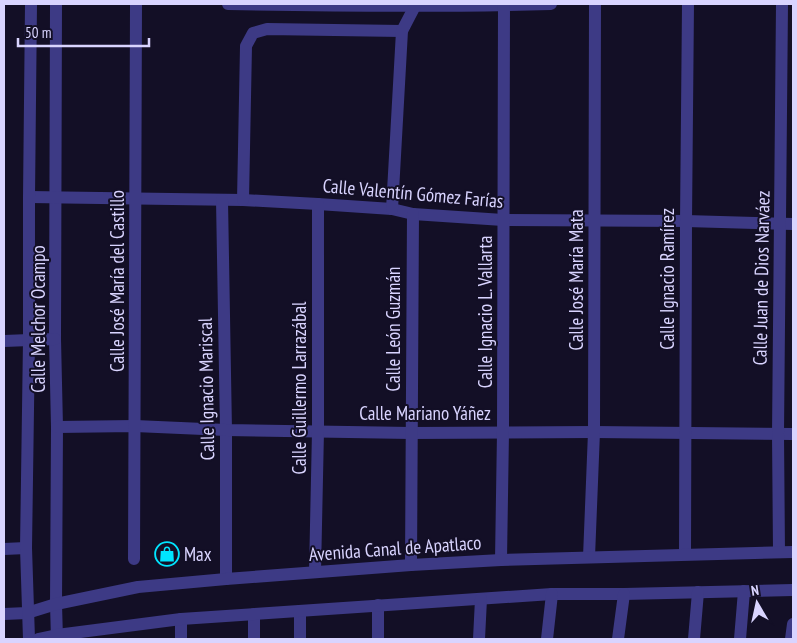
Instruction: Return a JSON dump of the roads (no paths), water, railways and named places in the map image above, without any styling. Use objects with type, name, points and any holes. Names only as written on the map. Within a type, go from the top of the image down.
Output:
[{"type":"street","name":"Calle Melchor Ocampo","points":[[28,639],[26,548],[31,4]]},
{"type":"street","name":"Calle Melchor Ocampo","points":[[56,4],[57,637]]},
{"type":"street","name":"Calle José María del Castillo","points":[[134,559],[136,4]]},
{"type":"street","points":[[228,4],[551,4]]},
{"type":"street","points":[[392,209],[402,31],[416,4]]},
{"type":"street","name":"Calle Ignacio L. Vallarta","points":[[501,560],[504,4]]},
{"type":"street","name":"Calle José María Mata","points":[[589,557],[594,432],[595,4]]},
{"type":"street","name":"Calle Ignacio Ramírez","points":[[685,554],[688,4]]},
{"type":"street","name":"Calle Juan de Dios Narváez","points":[[779,552],[778,434],[782,4]]},
{"type":"street","points":[[242,200],[246,46],[253,33],[267,29],[402,31]]},
{"type":"street","name":"Calle Valentín Gómez Farías","points":[[29,197],[242,200],[392,209],[413,214],[503,220],[686,221],[793,224]]},
{"type":"street","name":"Calle Ignacio Mariscal","points":[[222,200],[226,430],[226,578]]},
{"type":"street","name":"Calle Guillermo Larrazábal","points":[[315,572],[318,431],[318,204]]},
{"type":"street","name":"Calle León Guzmán","points":[[411,565],[413,214]]},
{"type":"street","points":[[4,341],[56,339]]},
{"type":"street","name":"Calle Mariano Yáñez","points":[[57,427],[135,426],[226,430],[411,433],[793,434]]},
{"type":"street","points":[[4,549],[26,548]]},
{"type":"street","name":"Avenida Canal de Apatlaco","points":[[4,614],[27,613],[56,604],[138,587],[226,578],[501,560],[793,552]]},
{"type":"street","points":[[38,639],[181,619],[481,598],[552,594],[793,590]]},
{"type":"street","points":[[740,639],[744,591]]},
{"type":"street","points":[[694,639],[698,592]]},
{"type":"street","points":[[547,639],[552,594]]},
{"type":"street","points":[[618,639],[624,594]]},
{"type":"street","points":[[479,639],[481,598]]},
{"type":"street","points":[[378,605],[378,639]]},
{"type":"street","points":[[300,611],[300,639]]},
{"type":"street","points":[[254,614],[254,639]]},
{"type":"street","points":[[181,619],[181,639]]},
{"type":"street","points":[[791,639],[793,624]]},
{"type":"place","name":"Max","points":[[167,554]]}]
